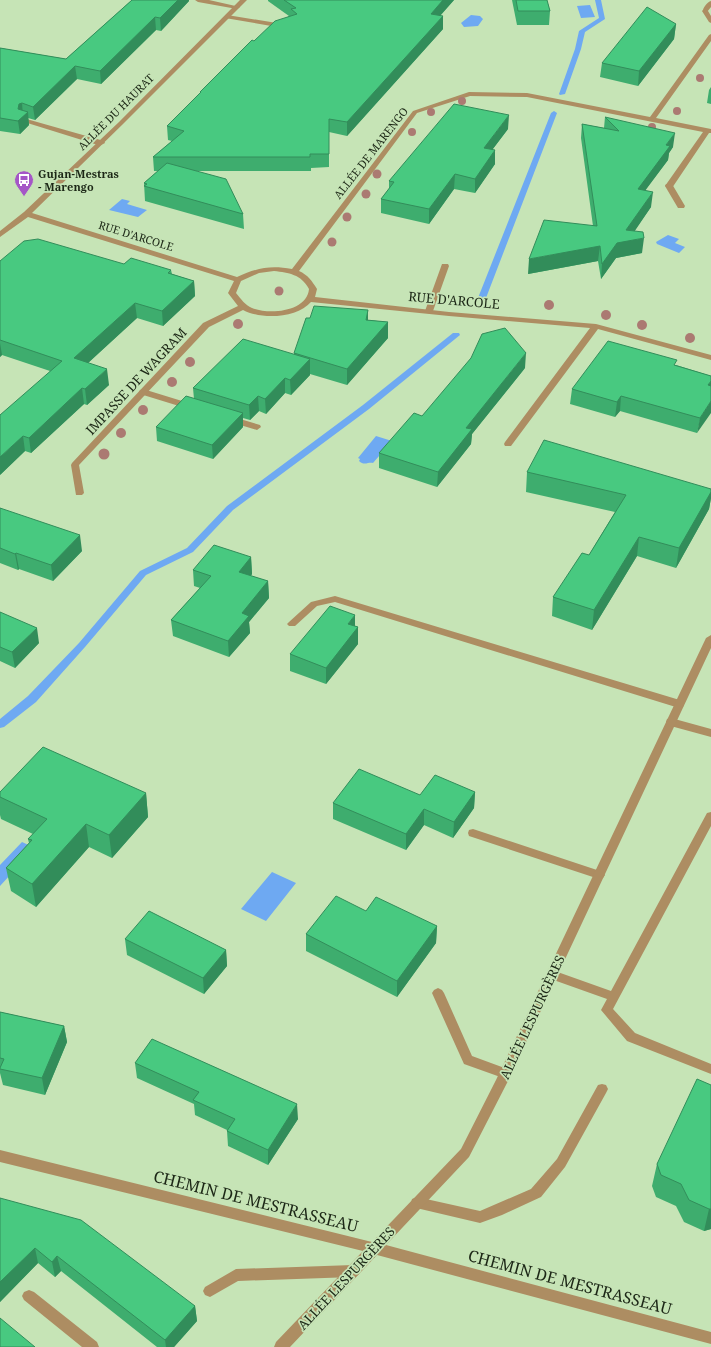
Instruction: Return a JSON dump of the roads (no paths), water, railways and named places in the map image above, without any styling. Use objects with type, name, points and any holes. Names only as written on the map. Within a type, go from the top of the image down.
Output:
[{"type":"street","points":[[198,0],[237,7]]},
{"type":"street","name":"ALLÉE DU HAURAT","points":[[2,232],[27,214],[101,143],[244,0]]},
{"type":"street","points":[[711,3],[705,11],[711,21]]},
{"type":"street","points":[[227,17],[287,27]]},
{"type":"street","points":[[651,120],[711,36]]},
{"type":"street","name":"ALLÉE DE MARENGO","points":[[294,272],[415,112],[469,94],[527,96],[709,131],[669,186],[681,206]]},
{"type":"street","points":[[23,120],[101,143]]},
{"type":"street","name":"RUE D'ARCOLE","points":[[27,214],[238,280]]},
{"type":"street","points":[[429,311],[445,266]]},
{"type":"street","points":[[274,268],[294,272],[309,280],[314,289],[310,299],[301,307],[286,312],[268,313],[250,310],[244,306],[232,293],[238,280],[257,271],[274,268]]},
{"type":"street","name":"RUE D'ARCOLE","points":[[310,299],[450,314],[489,316],[596,326],[711,358]]},
{"type":"street","name":"IMPASSE DE WAGRAM","points":[[78,493],[75,465],[206,325],[244,306]]},
{"type":"street","points":[[508,444],[596,326]]},
{"type":"street","points":[[143,392],[204,411]]},
{"type":"street","points":[[219,416],[257,427]]},
{"type":"street","points":[[292,624],[314,604],[335,599],[680,704]]},
{"type":"street","name":"ALLÉE LESPURGÈRES","points":[[281,1347],[465,1153],[506,1074],[711,638]]},
{"type":"street","points":[[671,722],[711,733]]},
{"type":"street","points":[[711,816],[607,1010],[631,1037],[711,1069]]},
{"type":"street","points":[[473,833],[599,875]]},
{"type":"street","points":[[552,975],[614,997]]},
{"type":"street","points":[[438,993],[468,1060],[506,1074]]},
{"type":"street","points":[[417,1203],[480,1217],[536,1193],[561,1163],[602,1089]]},
{"type":"street","name":"CHEMIN DE MESTRASSEAU","points":[[0,1156],[374,1248],[711,1338]]},
{"type":"street","points":[[210,1291],[236,1275],[353,1271]]},
{"type":"street","points":[[29,1296],[92,1347]]},
{"type":"water","points":[[590,5],[595,17],[581,18],[577,6]]},
{"type":"water","points":[[471,15],[480,16],[483,19],[478,26],[464,27],[461,23]]},
{"type":"water","points":[[122,199],[130,201],[127,204],[147,210],[138,217],[109,210]]},
{"type":"water","points":[[668,235],[679,239],[675,243],[685,247],[679,253],[657,244],[656,242]]},
{"type":"water","points":[[376,436],[392,441],[373,463],[364,464],[359,461],[360,459],[358,458]]},
{"type":"water","points":[[22,842],[35,848],[0,886],[0,865]]},
{"type":"water","points":[[272,872],[296,883],[266,921],[241,909]]},
{"type":"waterway","points":[[562,94],[578,49],[582,31],[602,19],[598,0]]},
{"type":"waterway","points":[[482,298],[554,113]]},
{"type":"waterway","points":[[0,724],[32,699],[82,645],[143,573],[190,550],[230,508],[366,407],[456,335]]},
{"type":"place","name":"Gujan-Mestras - Marengo","points":[[24,197]]}]
